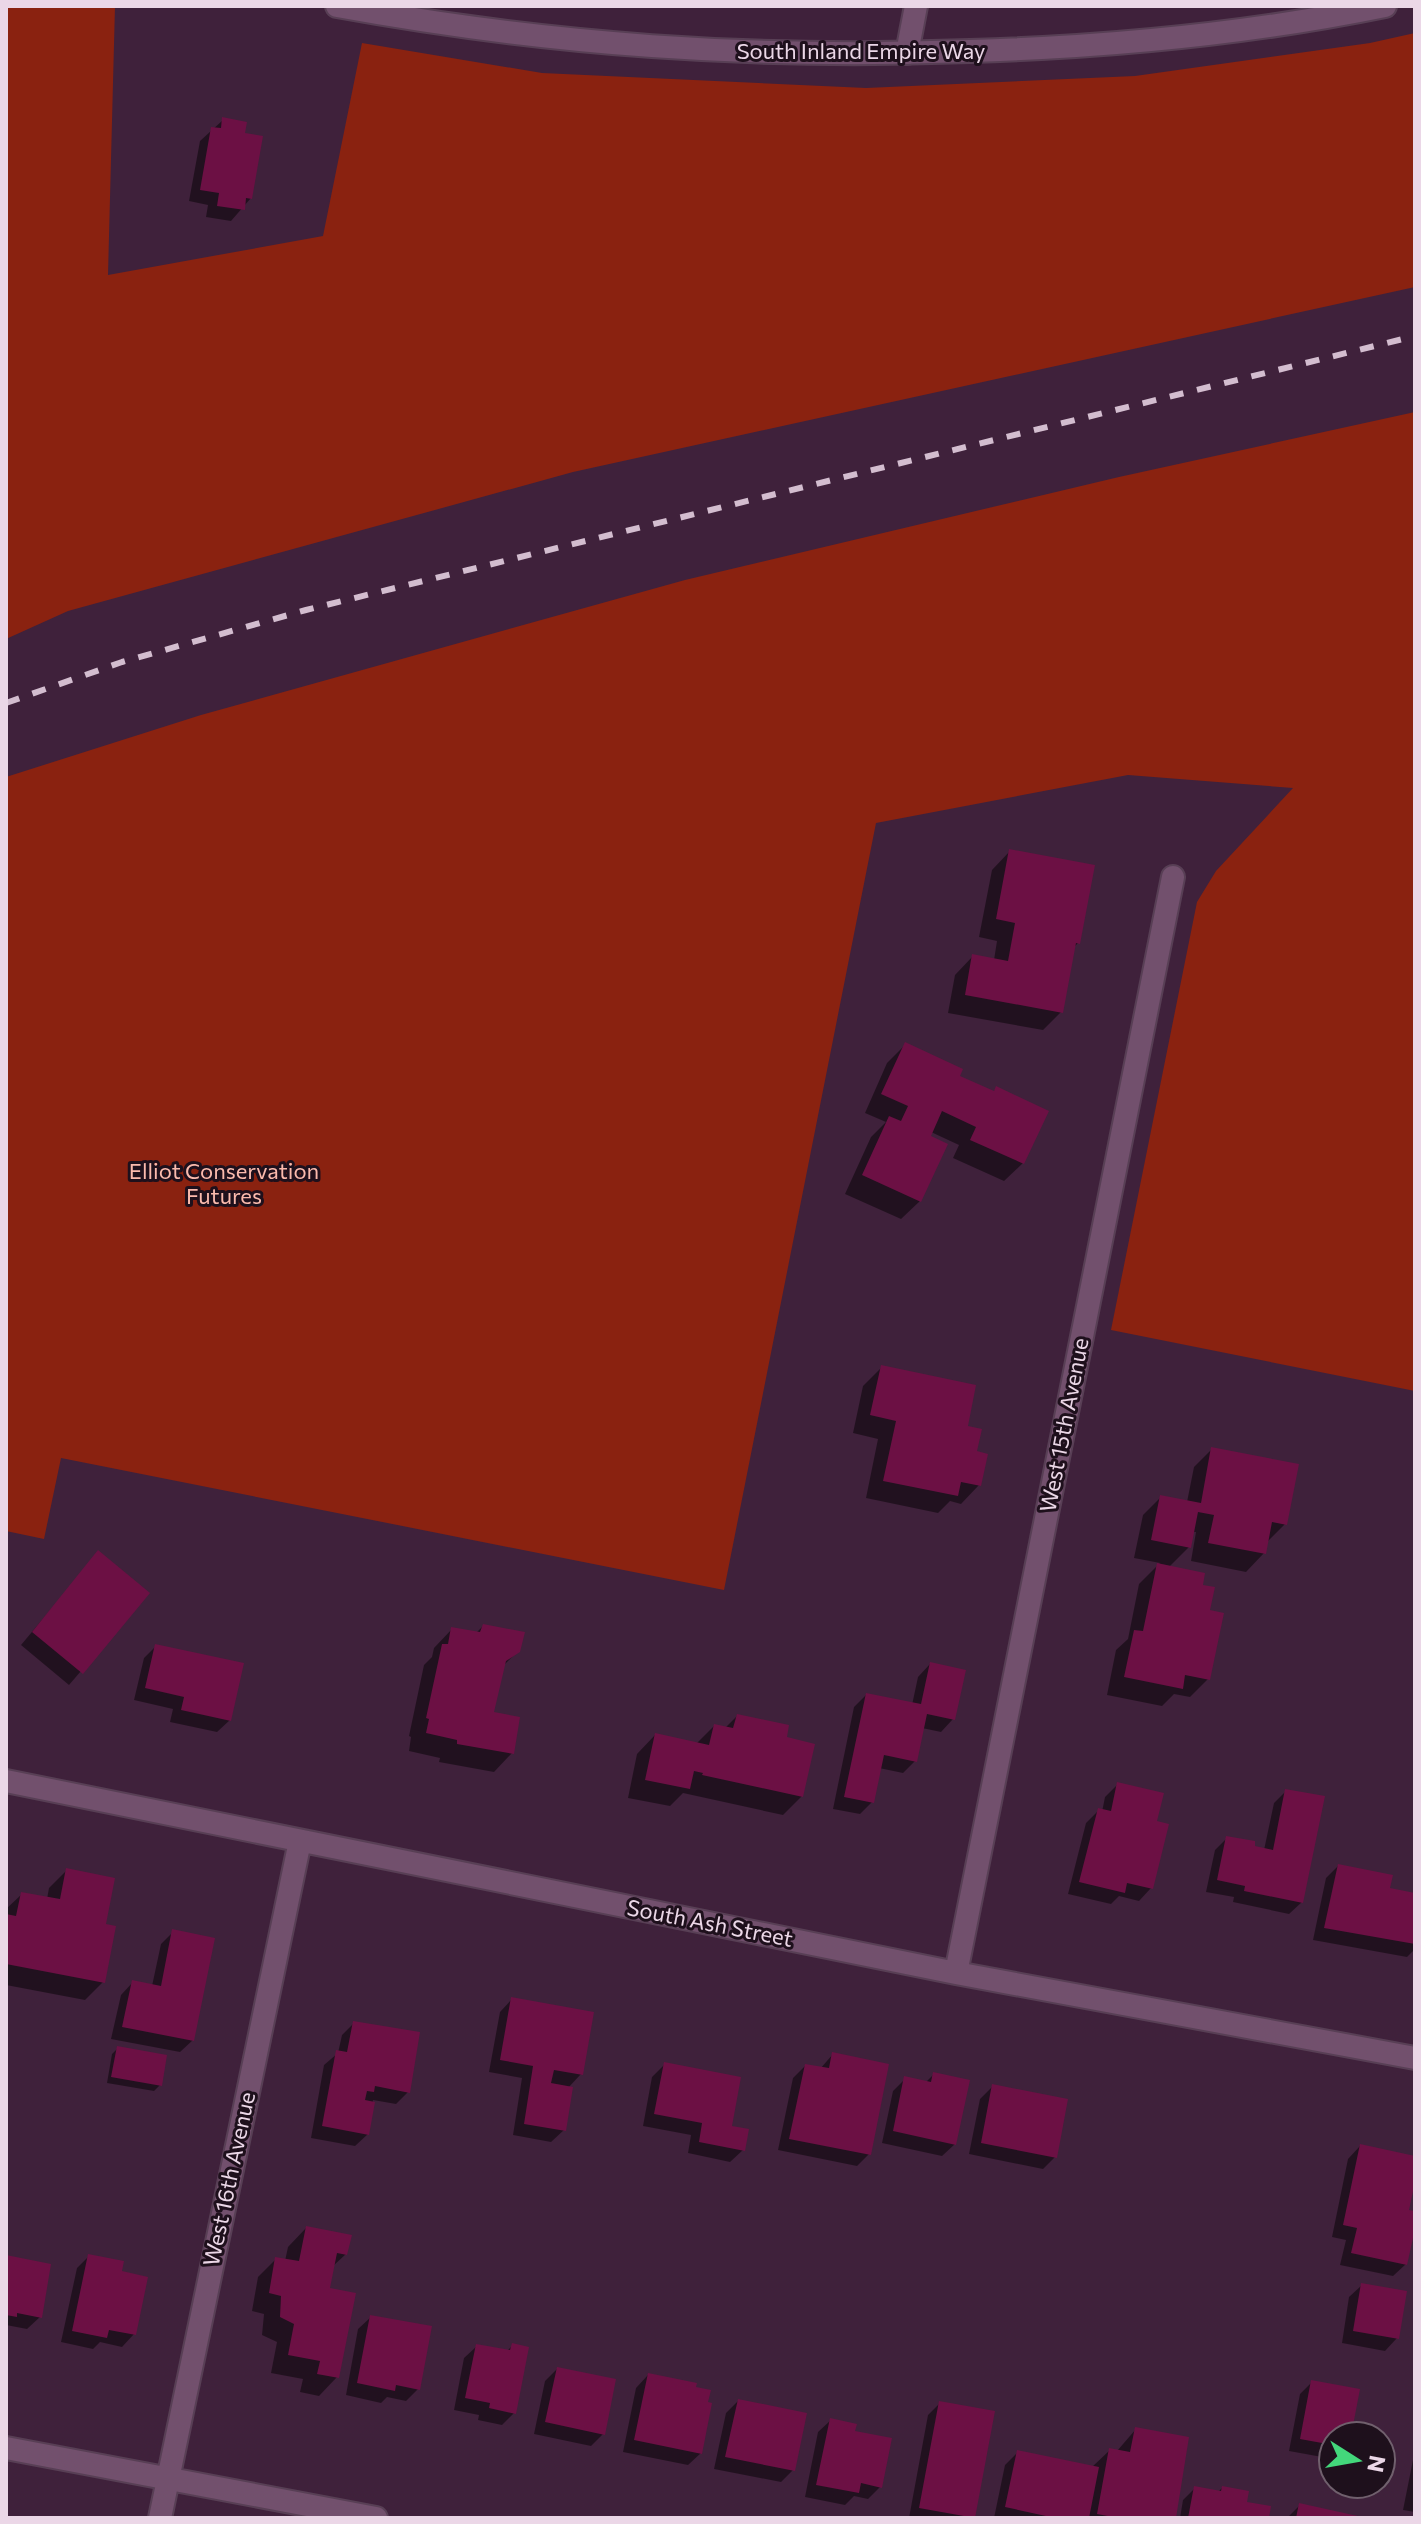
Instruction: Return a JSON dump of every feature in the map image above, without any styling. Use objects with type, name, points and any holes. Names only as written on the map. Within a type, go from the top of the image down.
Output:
[{"type":"street","name":"South Inland Empire Way","points":[[337,6],[464,28],[615,45],[762,53],[1035,49],[1183,37],[1286,24],[1385,6]]},
{"type":"street","points":[[907,53],[916,6]]},
{"type":"street","name":"West 15th Avenue","points":[[956,1973],[1173,877]]},
{"type":"street","name":"South Ash Street","points":[[6,1781],[956,1973],[1415,2058]]},
{"type":"street","name":"West 16th Avenue","points":[[160,2518],[300,1841]]},
{"type":"street","points":[[6,2448],[376,2518]]},
{"type":"green space","points":[[6,6],[115,6],[108,275],[323,236],[362,43],[542,73],[866,88],[1135,76],[1370,43],[1415,33],[1415,287],[573,472],[68,611],[6,639]]},
{"type":"green space","name":"Elliot Conservation Futures","points":[[1415,412],[1415,1391],[1111,1330],[1197,902],[1216,871],[1293,788],[1128,775],[876,823],[724,1590],[61,1458],[44,1539],[6,1531],[6,777],[201,715],[685,580],[1119,477]]},
{"type":"building","points":[[222,117],[247,122],[245,133],[263,136],[252,199],[246,198],[245,210],[217,206],[219,193],[200,190],[211,127],[221,128]]},
{"type":"building","points":[[1009,849],[1095,865],[1063,1013],[965,995],[972,954],[1008,961],[1015,923],[996,919]]},
{"type":"building","points":[[905,1042],[963,1069],[960,1076],[994,1091],[996,1086],[1049,1111],[1024,1164],[970,1140],[976,1127],[942,1111],[931,1136],[948,1144],[921,1202],[862,1175],[889,1116],[901,1121],[908,1106],[881,1094]]},
{"type":"building","points":[[881,1365],[976,1385],[968,1426],[982,1429],[977,1451],[988,1454],[981,1486],[961,1482],[958,1496],[883,1481],[896,1421],[870,1415]]},
{"type":"building","points":[[1211,1447],[1299,1464],[1287,1525],[1272,1522],[1266,1554],[1208,1543],[1214,1515],[1198,1512],[1191,1548],[1151,1540],[1160,1495],[1201,1503]]},
{"type":"building","points":[[98,1550],[150,1593],[83,1674],[32,1632]]},
{"type":"building","points":[[1157,1563],[1205,1573],[1203,1585],[1215,1587],[1210,1610],[1224,1613],[1210,1680],[1185,1675],[1183,1689],[1124,1677],[1134,1630],[1143,1631]]},
{"type":"building","points":[[483,1624],[525,1632],[520,1652],[506,1661],[494,1712],[520,1717],[514,1754],[457,1744],[457,1740],[426,1733],[429,1719],[426,1718],[442,1644],[448,1644],[451,1627],[480,1632]]},
{"type":"building","points":[[155,1644],[244,1663],[231,1721],[181,1710],[184,1697],[145,1688]]},
{"type":"building","points":[[930,1662],[966,1670],[955,1720],[927,1714],[917,1762],[884,1755],[874,1803],[844,1797],[866,1693],[921,1704]]},
{"type":"building","points":[[737,1714],[789,1725],[787,1737],[815,1744],[803,1797],[694,1771],[690,1789],[645,1780],[655,1733],[709,1745],[714,1724],[733,1728]]},
{"type":"building","points":[[1117,1782],[1164,1793],[1157,1821],[1169,1824],[1153,1889],[1127,1883],[1125,1893],[1079,1882],[1098,1808],[1111,1811]]},
{"type":"building","points":[[1285,1789],[1325,1796],[1303,1903],[1244,1891],[1245,1886],[1217,1880],[1226,1836],[1255,1841],[1255,1846],[1273,1850]]},
{"type":"building","points":[[1338,1864],[1393,1875],[1390,1888],[1415,1893],[1415,1944],[1324,1928]]},
{"type":"building","points":[[66,1868],[115,1878],[106,1924],[116,1926],[105,1983],[6,1964],[6,1914],[16,1916],[21,1892],[60,1899]]},
{"type":"building","points":[[172,1929],[215,1938],[194,2041],[122,2027],[132,1980],[161,1986]]},
{"type":"building","points":[[511,1997],[594,2012],[583,2075],[554,2070],[551,2083],[573,2087],[566,2131],[524,2124],[533,2066],[500,2060]]},
{"type":"building","points":[[353,2021],[420,2032],[410,2093],[375,2086],[374,2092],[367,2091],[365,2100],[375,2102],[369,2135],[322,2126],[336,2050],[347,2052]]},
{"type":"building","points":[[117,2046],[167,2055],[162,2086],[111,2077]]},
{"type":"building","points":[[832,2052],[889,2064],[871,2155],[789,2139],[805,2064],[829,2068]]},
{"type":"building","points":[[664,2062],[741,2077],[732,2126],[749,2129],[745,2151],[699,2142],[702,2123],[654,2114]]},
{"type":"building","points":[[933,2072],[970,2080],[956,2145],[893,2131],[904,2076],[931,2082]]},
{"type":"building","points":[[992,2084],[1068,2099],[1057,2158],[981,2143]]},
{"type":"building","points":[[1360,2144],[1415,2156],[1415,2182],[1409,2210],[1415,2211],[1415,2229],[1407,2265],[1351,2253],[1357,2228],[1343,2225]]},
{"type":"building","points":[[306,2226],[352,2235],[347,2255],[337,2253],[330,2288],[356,2293],[339,2378],[317,2374],[320,2361],[288,2355],[294,2324],[280,2317],[281,2296],[269,2293],[275,2257],[299,2261]]},
{"type":"building","points":[[88,2254],[124,2261],[122,2271],[148,2277],[136,2335],[109,2330],[107,2338],[72,2331]]},
{"type":"building","points":[[6,2255],[51,2264],[42,2318],[17,2313],[17,2317],[6,2315]]},
{"type":"building","points":[[1361,2283],[1407,2291],[1399,2339],[1353,2331]]},
{"type":"building","points":[[370,2315],[432,2326],[420,2390],[396,2385],[395,2391],[357,2383]]},
{"type":"building","points":[[512,2343],[529,2347],[516,2414],[489,2408],[490,2403],[465,2398],[476,2344],[510,2350]]},
{"type":"building","points":[[557,2367],[616,2379],[605,2435],[545,2422]]},
{"type":"building","points":[[648,2373],[697,2383],[696,2387],[711,2390],[708,2402],[712,2403],[702,2454],[634,2440]]},
{"type":"building","points":[[1311,2380],[1360,2389],[1354,2420],[1317,2420],[1317,2442],[1300,2439]]},
{"type":"building","points":[[738,2399],[807,2413],[795,2471],[725,2457]]},
{"type":"building","points":[[939,2401],[995,2411],[975,2518],[919,2508]]},
{"type":"building","points":[[830,2418],[857,2424],[855,2431],[892,2438],[882,2488],[861,2483],[859,2493],[816,2485]]},
{"type":"building","points":[[1135,2427],[1189,2437],[1176,2518],[1118,2518],[1097,2514],[1109,2448],[1130,2452]]},
{"type":"building","points":[[1017,2450],[1099,2467],[1089,2518],[1055,2518],[1005,2507]]},
{"type":"building","points":[[1194,2486],[1221,2491],[1222,2486],[1249,2491],[1247,2502],[1271,2506],[1269,2518],[1188,2518]]},
{"type":"building","points":[[1299,2503],[1362,2517],[1296,2518]]},
{"type":"railway","points":[[6,703],[122,662],[306,610],[1415,336]]}]
